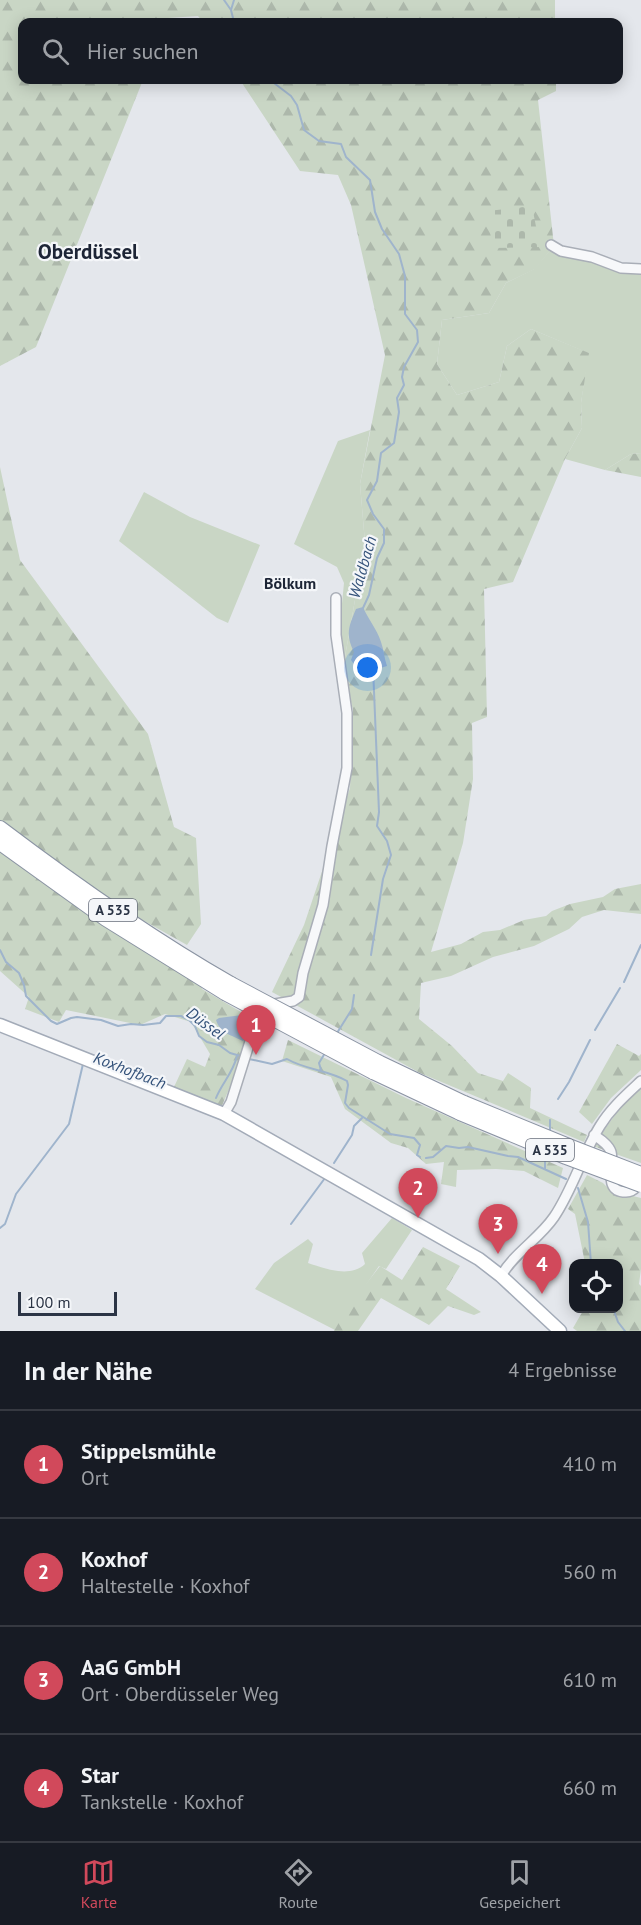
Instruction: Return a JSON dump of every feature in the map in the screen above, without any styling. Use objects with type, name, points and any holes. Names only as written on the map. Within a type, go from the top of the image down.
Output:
[{"type":"highway","name":"A 535","points":[[0,828],[110,909],[228,988]]},
{"type":"highway","name":"A 535","points":[[0,843],[106,919],[228,988],[376,1067],[566,1156],[641,1183]]},
{"type":"highway","name":"A 535","points":[[462,1108],[641,1174]]},
{"type":"main road","points":[[0,1025],[224,1114],[479,1259],[501,1276],[560,1331]]},
{"type":"street","points":[[551,245],[561,251],[592,257],[621,268],[641,269]]},
{"type":"street","points":[[224,1114],[231,1102],[256,1025],[267,1009],[275,1004],[298,999],[323,905],[347,768],[347,713],[336,635],[336,598]]},
{"type":"street","points":[[501,1276],[516,1257],[541,1234],[558,1211],[570,1191],[594,1135],[606,1116],[621,1098],[641,1081]]},
{"type":"street","points":[[594,1135],[609,1148],[612,1154],[611,1182],[616,1189],[626,1192],[634,1190],[641,1183]]},
{"type":"green space","points":[[0,0],[555,0],[555,18],[200,18],[198,16],[18,18],[18,84],[141,84],[36,347],[0,366]]},
{"type":"green space","points":[[243,84],[556,84],[556,91],[538,100],[554,246],[535,269],[506,283],[489,313],[442,320],[437,364],[457,395],[499,382],[507,346],[531,329],[589,353],[581,403],[582,428],[565,459],[513,582],[484,589],[487,717],[472,723],[473,779],[463,843],[431,952],[461,944],[483,932],[500,930],[524,920],[546,916],[570,904],[603,897],[615,889],[641,884],[641,914],[604,910],[582,917],[569,929],[534,946],[493,957],[451,976],[421,983],[419,1019],[452,1046],[478,1073],[503,1081],[508,1073],[531,1088],[530,1108],[587,1135],[584,1142],[420,1073],[272,992],[304,925],[350,788],[353,710],[343,668],[365,543],[360,484],[385,355],[351,205],[338,175],[300,171]]},
{"type":"green space","points":[[532,206],[540,247],[492,248],[488,211]]},
{"type":"green space","points":[[554,246],[623,266],[641,268],[641,453],[631,454],[605,470],[565,459],[582,428],[581,403],[588,353],[531,329],[507,346],[499,382],[457,395],[437,364],[442,320],[489,313],[506,283],[534,269]]},
{"type":"green space","points":[[370,430],[360,484],[365,543],[343,668],[336,665],[344,583],[337,567],[294,544],[338,441]]},
{"type":"green space","points":[[641,453],[641,477],[605,470],[631,454]]},
{"type":"green space","points":[[0,467],[20,560],[148,734],[174,827],[196,838],[201,924],[187,945],[114,904],[0,821]]},
{"type":"green space","points":[[144,492],[190,517],[260,545],[228,623],[217,618],[119,541]]},
{"type":"green space","points":[[0,849],[104,924],[201,986],[202,989],[253,1019],[241,1061],[221,1108],[174,1087],[187,1059],[205,1067],[210,1054],[191,1022],[165,1014],[140,1025],[66,1010],[59,1022],[25,1009],[29,997],[0,971]]},
{"type":"green space","points":[[288,1040],[406,1098],[563,1168],[558,1188],[524,1171],[496,1169],[457,1170],[456,1187],[441,1184],[444,1162],[426,1164],[408,1148],[391,1143],[345,1109],[331,1077],[282,1061]]},
{"type":"green space","points":[[617,1044],[639,1056],[641,1054],[641,1070],[611,1098],[592,1124],[579,1112]]},
{"type":"green space","points":[[641,1089],[641,1163],[593,1146],[622,1105]]},
{"type":"green space","points":[[587,1175],[622,1197],[641,1198],[639,1284],[641,1286],[641,1331],[577,1331],[573,1328],[582,1313],[623,1313],[623,1259],[584,1259],[575,1214],[568,1209]]},
{"type":"green space","points":[[392,1218],[412,1230],[386,1269],[379,1266],[335,1330],[255,1289],[274,1263],[308,1239],[313,1244],[308,1263],[338,1271],[352,1271],[359,1268],[365,1264],[362,1253]]},
{"type":"green space","points":[[423,1247],[460,1266],[446,1289],[481,1312],[474,1315],[448,1306],[429,1325],[381,1298],[358,1331],[334,1331],[348,1307],[380,1266],[402,1280]]},
{"type":"water","points":[[363,607],[379,637],[387,666],[374,670],[356,667],[351,660],[354,652],[349,635],[350,625],[356,609]]},
{"type":"water","points":[[242,1015],[251,1021],[243,1041],[223,1031],[216,1020],[219,1018]]},
{"type":"waterway","name":"Waldbach","points":[[224,0],[231,10]]},
{"type":"waterway","name":"Waldbach","points":[[233,18],[231,10],[234,0]]},
{"type":"waterway","name":"Waldbach","points":[[275,84],[291,96],[297,105],[304,130],[319,141],[341,144],[346,157],[370,180],[375,212],[382,229],[399,254],[405,276],[405,314],[417,330],[418,342],[404,367],[402,377],[404,385],[397,398],[399,412],[394,443],[381,453],[377,481],[367,500],[373,514],[384,529],[384,543],[377,558],[369,595],[363,608]]},
{"type":"waterway","name":"Waldbach","points":[[371,955],[383,879],[391,855],[387,841],[377,826],[379,812],[373,667]]},
{"type":"waterway","points":[[624,982],[641,945]]},
{"type":"waterway","name":"Düssel","points":[[0,950],[6,962],[19,973],[26,996],[57,1024],[77,1017],[101,1020],[118,1026],[143,1025],[160,1023],[166,1016],[181,1016],[189,1020],[195,1026],[199,1036],[207,1042],[244,1057]]},
{"type":"waterway","points":[[595,1030],[620,988]]},
{"type":"waterway","name":"Waldbach","points":[[337,1033],[352,1009],[354,995]]},
{"type":"waterway","points":[[558,1099],[590,1040]]},
{"type":"waterway","name":"Waldbach","points":[[321,1070],[319,1063],[325,1053]]},
{"type":"waterway","name":"Koxhofbach","points":[[216,1098],[237,1056]]},
{"type":"waterway","name":"Düssel","points":[[249,1059],[272,1064],[287,1059],[347,1081],[345,1103],[349,1108],[390,1134],[414,1138],[420,1145],[417,1155],[420,1157]]},
{"type":"waterway","name":"Koxhofbach","points":[[0,1228],[5,1224],[16,1194],[69,1124],[84,1065]]},
{"type":"waterway","points":[[334,1163],[352,1135],[354,1126],[362,1118]]},
{"type":"waterway","points":[[550,1120],[550,1132]]},
{"type":"waterway","name":"Düssel","points":[[426,1158],[433,1157],[446,1146],[468,1147],[518,1157],[566,1179]]},
{"type":"waterway","points":[[545,1156],[545,1169]]},
{"type":"waterway","points":[[291,1224],[325,1178]]},
{"type":"waterway","name":"Düssel","points":[[578,1188],[588,1222],[591,1259]]},
{"type":"waterway","name":"Düssel","points":[[615,1313],[625,1331]]},
{"type":"place","name":"Stippelsmühle","points":[[256,1055]]},
{"type":"place","name":"Koxhof","points":[[418,1218]]},
{"type":"place","name":"AaG GmbH","points":[[498,1254]]},
{"type":"place","name":"Star","points":[[542,1294]]},
{"type":"district","name":"Oberdüssel","points":[[88,251]]},
{"type":"district","name":"Bölkum","points":[[290,583]]}]
